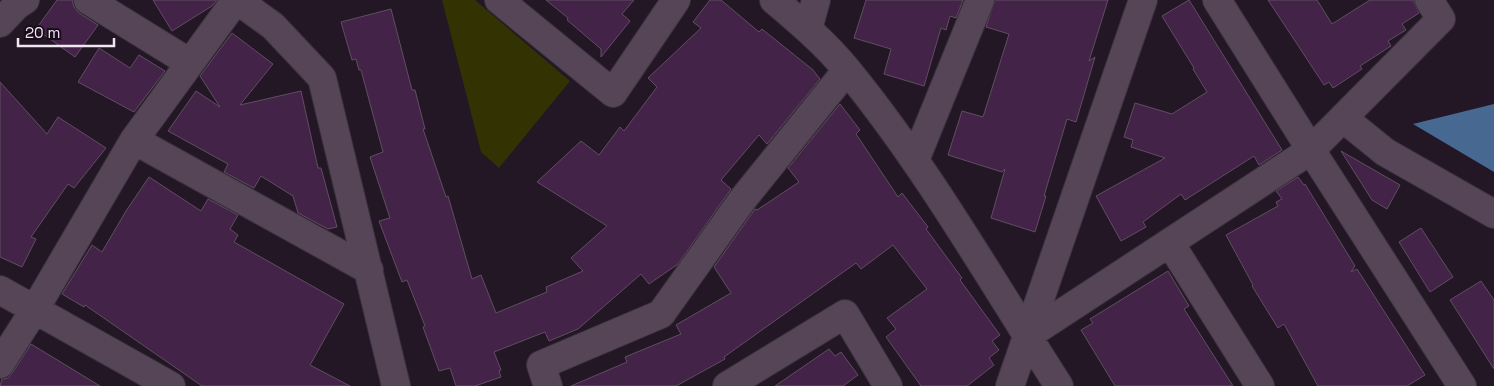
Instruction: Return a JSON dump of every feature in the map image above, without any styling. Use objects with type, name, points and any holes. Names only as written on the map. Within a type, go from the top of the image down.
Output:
[{"type":"street","points":[[88,0],[190,63]]},
{"type":"street","points":[[0,364],[134,140],[236,0],[273,26],[322,78],[396,386]]},
{"type":"street","points":[[499,0],[614,93],[676,0]]},
{"type":"street","points":[[774,0],[808,29],[847,70],[915,160],[1058,386]]},
{"type":"street","points":[[808,29],[816,0]]},
{"type":"street","points":[[915,160],[980,0]]},
{"type":"street","points":[[1010,386],[1143,0]]},
{"type":"street","points":[[1217,0],[1462,386]]},
{"type":"street","points":[[1027,336],[1311,150],[1441,19],[1430,0]]},
{"type":"street","points":[[548,386],[541,365],[660,314],[743,199],[847,70]]},
{"type":"street","points":[[1343,118],[1385,152],[1494,214]]},
{"type":"street","points":[[134,140],[369,270]]},
{"type":"street","points":[[1170,243],[1260,386]]},
{"type":"street","points":[[0,290],[171,386]]},
{"type":"street","points":[[727,386],[845,314],[888,386]]},
{"type":"shaded area","points":[[442,0],[475,0],[570,81],[499,168],[481,152]]},
{"type":"water","points":[[1494,104],[1494,172],[1413,124]]},
{"type":"building","points":[[57,0],[72,0],[74,7],[79,13],[98,25],[75,57],[36,29]]},
{"type":"building","points":[[153,0],[217,0],[212,6],[172,31]]},
{"type":"building","points":[[546,0],[634,0],[622,14],[630,21],[601,57],[601,49]]},
{"type":"building","points":[[710,0],[721,0],[759,32],[762,29],[813,70],[820,79],[767,144],[759,135],[721,180],[731,189],[678,264],[649,284],[641,274],[578,329],[549,341],[545,332],[494,352],[501,370],[499,371],[501,377],[475,386],[456,386],[450,368],[439,371],[423,327],[425,326],[407,280],[402,282],[379,221],[390,218],[370,157],[383,152],[361,70],[359,70],[356,59],[352,60],[341,22],[391,9],[412,90],[415,90],[425,129],[423,129],[446,197],[448,196],[472,279],[481,275],[496,313],[547,292],[546,287],[583,271],[571,258],[607,226],[537,182],[581,141],[599,155],[620,127],[624,131],[657,87],[648,78],[701,28],[693,22]]},
{"type":"building","points":[[866,0],[963,0],[956,18],[950,16],[946,30],[941,28],[924,86],[884,74],[891,49],[854,38]]},
{"type":"building","points":[[995,0],[1108,0],[1089,61],[1095,57],[1076,122],[1067,119],[1035,232],[991,218],[1005,169],[1002,172],[948,155],[962,111],[983,117],[1009,34],[986,27]]},
{"type":"building","points":[[1189,0],[1282,150],[1259,165],[1254,156],[1185,200],[1181,194],[1143,222],[1146,227],[1121,241],[1096,196],[1165,158],[1131,147],[1133,140],[1124,137],[1135,103],[1172,114],[1207,92],[1162,16]]},
{"type":"building","points":[[1268,0],[1317,0],[1332,24],[1370,0],[1413,0],[1419,13],[1402,24],[1406,30],[1388,41],[1391,46],[1360,66],[1362,69],[1333,88],[1329,82],[1324,85]]},
{"type":"building","points":[[232,33],[273,64],[240,105],[301,91],[318,168],[321,168],[337,227],[328,229],[298,213],[293,196],[261,176],[254,188],[224,172],[228,164],[168,131],[196,91],[220,107],[200,76]]},
{"type":"building","points":[[99,48],[130,68],[139,55],[165,71],[134,112],[78,82]]},
{"type":"building","points":[[0,82],[47,134],[58,117],[106,148],[74,188],[68,184],[31,237],[36,239],[22,267],[0,257]]},
{"type":"building","points":[[840,104],[860,130],[856,134],[898,197],[902,193],[928,227],[926,229],[962,278],[960,280],[1000,335],[992,341],[999,350],[989,358],[994,365],[967,386],[921,386],[886,337],[896,329],[887,318],[927,289],[893,245],[861,269],[856,263],[724,357],[725,359],[676,386],[571,386],[627,362],[625,357],[681,334],[676,325],[731,293],[714,267],[755,209],[757,210],[799,182],[788,168]]},
{"type":"building","points":[[1341,151],[1400,185],[1387,209],[1372,200]]},
{"type":"building","points":[[149,177],[201,211],[208,199],[238,215],[230,229],[238,235],[234,242],[344,304],[310,365],[350,386],[202,386],[85,305],[84,307],[62,294],[92,245],[102,252]]},
{"type":"building","points":[[1298,177],[1305,184],[1355,266],[1351,272],[1357,269],[1425,375],[1407,386],[1318,386],[1284,324],[1278,328],[1252,286],[1226,235],[1278,206],[1276,202],[1282,199],[1276,191]]},
{"type":"building","points":[[1421,228],[1453,277],[1430,292],[1399,242]]},
{"type":"building","points":[[1168,271],[1189,306],[1184,309],[1233,386],[1115,386],[1081,330],[1093,323],[1090,319]]},
{"type":"building","points":[[1481,281],[1494,300],[1494,369],[1450,300]]},
{"type":"building","points":[[31,344],[100,386],[0,386],[2,379],[8,378],[13,372]]},
{"type":"building","points":[[829,349],[835,356],[841,352],[858,375],[843,386],[775,386]]}]
